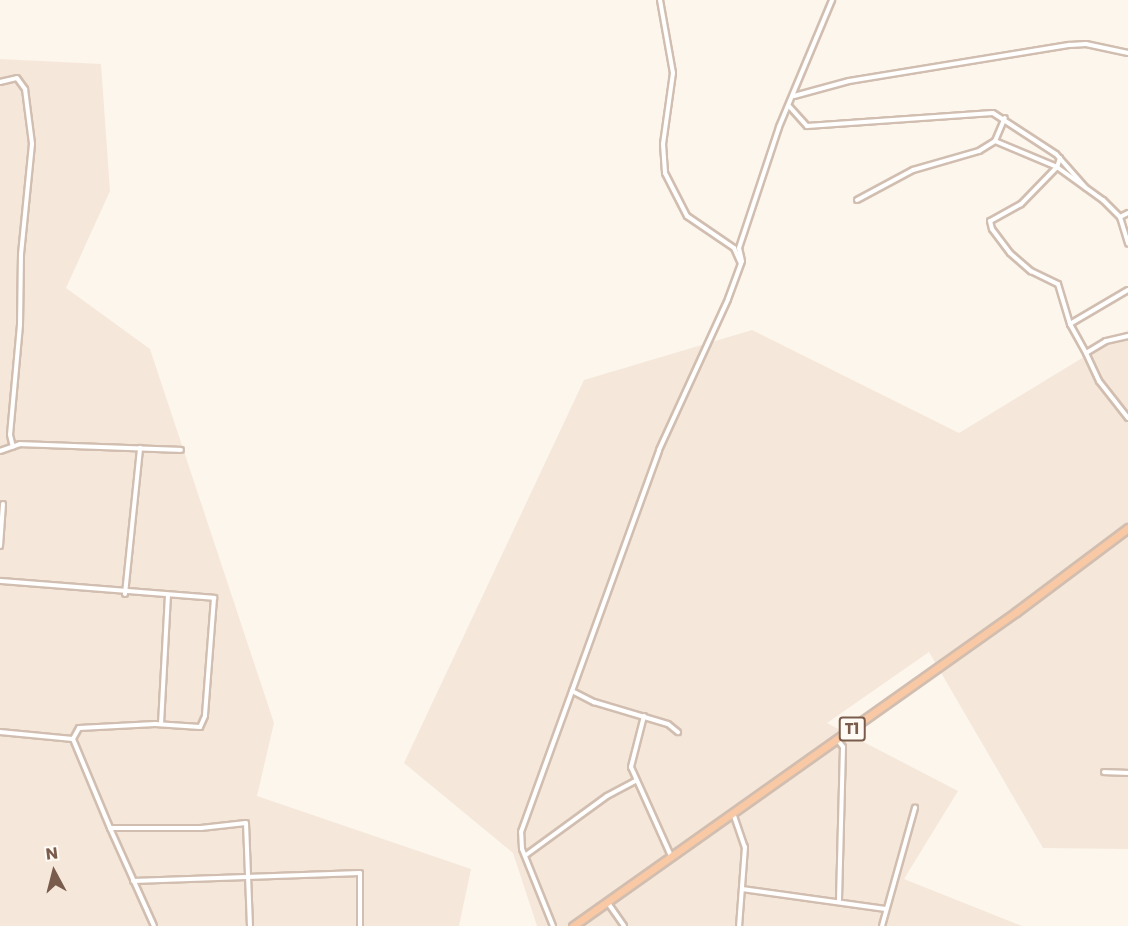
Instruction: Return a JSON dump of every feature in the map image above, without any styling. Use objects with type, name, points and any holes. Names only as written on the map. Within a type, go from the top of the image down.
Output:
[{"type":"highway","name":"T1","points":[[573,926],[837,740],[1128,528]]},
{"type":"street","points":[[660,0],[673,73],[663,144],[665,173],[687,216],[734,248],[741,264]]},
{"type":"street","points":[[553,926],[526,855],[521,832],[659,450],[700,364],[741,264],[739,248],[789,106],[832,0]]},
{"type":"street","points":[[793,96],[849,81],[1070,45],[1086,44],[1128,53]]},
{"type":"street","points":[[0,82],[17,78],[25,89],[32,144],[21,254],[20,326],[10,435],[13,447]]},
{"type":"street","points":[[789,106],[807,126],[976,112],[1005,118],[1060,158],[1086,188]]},
{"type":"street","points":[[857,200],[913,170],[957,160],[995,141],[1005,118]]},
{"type":"street","points":[[995,141],[1057,167],[1086,188],[1120,217],[1128,244]]},
{"type":"street","points":[[1060,158],[1057,167],[1021,204],[990,221],[1010,253],[1031,271],[1058,284],[1070,324],[1099,381],[1128,418]]},
{"type":"street","points":[[1120,217],[1128,213]]},
{"type":"street","points":[[1070,324],[1128,290]]},
{"type":"street","points":[[1086,353],[1106,341],[1128,336]]},
{"type":"street","points":[[0,451],[20,444],[181,450]]},
{"type":"street","points":[[125,594],[140,448]]},
{"type":"street","points":[[0,546],[3,504]]},
{"type":"street","points":[[0,581],[125,594],[214,598],[205,716],[201,727],[161,724],[79,728],[74,739],[110,828],[154,926]]},
{"type":"street","points":[[161,724],[168,595]]},
{"type":"street","points":[[572,691],[668,724],[678,732]]},
{"type":"street","points":[[644,716],[631,767],[635,781],[641,788],[672,856]]},
{"type":"street","points":[[0,732],[74,739]]},
{"type":"street","points":[[837,740],[843,747],[839,900]]},
{"type":"street","points":[[1104,772],[1128,772]]},
{"type":"street","points":[[526,855],[607,796],[635,781]]},
{"type":"street","points":[[882,926],[915,808]]},
{"type":"street","points":[[733,813],[745,847],[739,926]]},
{"type":"street","points":[[110,828],[201,828],[246,823],[250,877],[250,926]]},
{"type":"street","points":[[133,881],[360,873],[360,926]]},
{"type":"street","points":[[742,889],[839,900],[864,908],[886,909]]},
{"type":"street","points":[[607,902],[624,926]]},
{"type":"shaded area","points":[[0,59],[101,64],[110,191],[66,288],[150,349],[274,723],[257,796],[471,869],[459,926],[0,926]]},
{"type":"shaded area","points":[[752,330],[959,433],[1128,330],[1128,849],[1043,848],[929,652],[827,723],[958,791],[904,879],[1022,926],[537,926],[513,853],[404,763],[584,380]]}]
